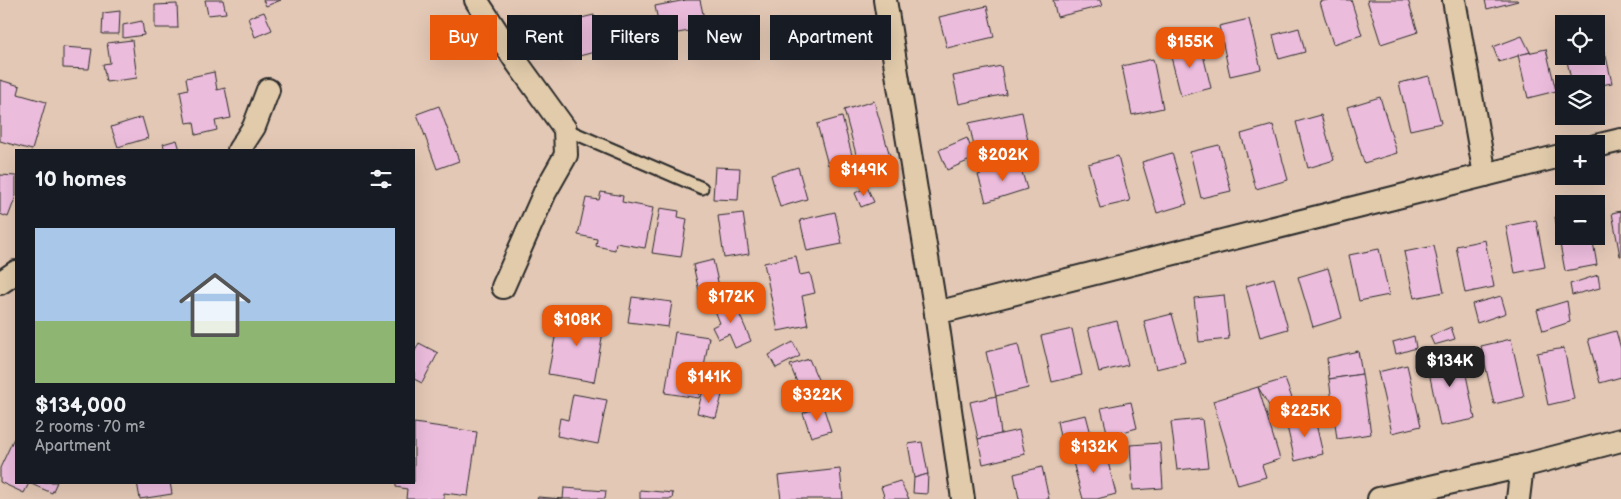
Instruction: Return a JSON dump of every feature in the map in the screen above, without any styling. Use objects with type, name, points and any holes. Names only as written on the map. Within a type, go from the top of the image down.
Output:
[{"type":"street","points":[[476,0],[564,129],[566,155],[545,192],[503,287]]},
{"type":"street","points":[[885,0],[936,313],[963,499]]},
{"type":"street","points":[[1454,0],[1486,174]]},
{"type":"street","points":[[240,149],[254,127],[268,90]]},
{"type":"street","points":[[1605,144],[1621,140]]},
{"type":"street","points":[[936,313],[1555,157]]},
{"type":"street","points":[[0,283],[15,273]]},
{"type":"street","points":[[1379,499],[1522,466],[1621,440]]},
{"type":"street","points":[[1518,499],[1522,466]]},
{"type":"lane","points":[[564,129],[702,188]]},
{"type":"building","points":[[205,0],[223,0],[226,13],[208,15]]},
{"type":"building","points":[[263,0],[281,0],[266,6]]},
{"type":"building","points":[[686,0],[700,0],[703,15],[688,15],[688,31],[678,33],[678,15],[657,15],[655,6]]},
{"type":"building","points":[[1053,0],[1100,0],[1102,6],[1057,17]]},
{"type":"building","points":[[1327,0],[1351,0],[1362,35],[1333,44],[1320,2]]},
{"type":"building","points":[[1367,0],[1408,0],[1418,32],[1381,44]]},
{"type":"building","points":[[1485,0],[1517,0],[1518,1],[1487,9]]},
{"type":"building","points":[[177,4],[178,28],[155,28],[155,5]]},
{"type":"building","points":[[987,6],[994,37],[947,48],[939,17]]},
{"type":"building","points":[[120,11],[119,34],[102,34],[103,13]]},
{"type":"building","points":[[264,12],[272,30],[255,37],[248,18]]},
{"type":"building","points":[[592,15],[592,53],[582,55],[582,18]]},
{"type":"building","points":[[1249,19],[1261,69],[1230,76],[1219,26]]},
{"type":"building","points":[[142,21],[144,35],[123,38],[123,25]]},
{"type":"building","points":[[1299,28],[1305,52],[1279,59],[1273,35]]},
{"type":"building","points":[[1522,36],[1530,52],[1499,62],[1493,47]]},
{"type":"building","points":[[132,40],[137,78],[106,82],[103,64],[110,63],[107,43]]},
{"type":"building","points":[[1200,42],[1211,88],[1181,96],[1169,49]]},
{"type":"building","points":[[63,47],[92,49],[89,69],[63,68]]},
{"type":"building","points":[[1546,49],[1555,91],[1528,98],[1518,55]]},
{"type":"building","points":[[1605,52],[1612,83],[1605,84],[1605,75],[1570,75],[1568,65],[1605,65]]},
{"type":"building","points":[[1153,59],[1163,108],[1132,115],[1122,66]]},
{"type":"building","points":[[1001,66],[1006,94],[959,104],[953,76]]},
{"type":"building","points":[[214,72],[217,90],[225,88],[231,118],[215,121],[217,130],[196,135],[194,122],[186,123],[180,91],[188,89],[186,78]]},
{"type":"building","points":[[1429,76],[1441,123],[1410,130],[1399,83]]},
{"type":"building","points":[[0,80],[20,86],[18,94],[46,102],[32,149],[0,141]]},
{"type":"building","points":[[1380,97],[1397,153],[1364,163],[1347,107]]},
{"type":"building","points":[[874,101],[890,156],[859,165],[844,110]]},
{"type":"building","points":[[439,106],[459,161],[437,169],[417,114]]},
{"type":"building","points":[[1022,112],[1028,141],[975,151],[969,123]]},
{"type":"building","points":[[1321,115],[1334,160],[1308,168],[1296,122]]},
{"type":"building","points":[[142,117],[148,138],[118,147],[111,127]]},
{"type":"building","points":[[842,117],[853,159],[828,165],[817,124]]},
{"type":"building","points":[[1273,125],[1288,180],[1256,189],[1241,134]]},
{"type":"building","points":[[967,138],[975,158],[947,170],[939,150]]},
{"type":"building","points":[[177,140],[180,149],[165,149],[163,144]]},
{"type":"building","points":[[1219,145],[1231,191],[1201,198],[1190,152]]},
{"type":"building","points":[[1172,153],[1187,204],[1157,213],[1142,162]]},
{"type":"building","points":[[1118,156],[1130,201],[1100,208],[1088,164]]},
{"type":"building","points":[[1019,162],[1027,189],[986,202],[978,175]]},
{"type":"building","points":[[715,167],[740,168],[738,200],[713,199]]},
{"type":"building","points":[[798,167],[807,199],[780,207],[771,175]]},
{"type":"building","points":[[0,175],[15,176],[15,199],[8,217],[0,214]]},
{"type":"building","points":[[867,187],[874,202],[861,207],[855,193]]},
{"type":"building","points":[[601,192],[623,196],[622,202],[653,208],[645,248],[616,243],[615,250],[596,246],[597,239],[578,235],[586,198],[599,200]]},
{"type":"building","points":[[660,208],[679,211],[678,217],[687,219],[681,257],[652,253]]},
{"type":"building","points":[[1621,211],[1621,256],[1620,256],[1612,213]]},
{"type":"building","points":[[835,212],[842,244],[807,251],[800,220]]},
{"type":"building","points":[[743,213],[749,254],[724,258],[718,216]]},
{"type":"building","points":[[1536,220],[1545,267],[1515,273],[1506,226]]},
{"type":"building","points":[[1485,240],[1494,287],[1465,293],[1456,246]]},
{"type":"building","points":[[1560,245],[1594,245],[1597,265],[1565,271]]},
{"type":"building","points":[[1434,246],[1444,292],[1414,298],[1404,252]]},
{"type":"building","points":[[1379,249],[1389,295],[1359,301],[1349,255]]},
{"type":"building","points":[[796,256],[800,275],[810,273],[815,293],[802,296],[808,325],[778,331],[764,263]]},
{"type":"building","points":[[713,260],[721,295],[701,300],[693,265]]},
{"type":"building","points":[[1328,268],[1342,318],[1313,327],[1298,277]]},
{"type":"building","points":[[1598,275],[1600,288],[1572,295],[1570,284]]},
{"type":"building","points":[[1274,278],[1288,329],[1260,337],[1246,286]]},
{"type":"building","points":[[1224,295],[1229,339],[1199,342],[1194,298]]},
{"type":"building","points":[[1501,296],[1506,313],[1477,323],[1472,304]]},
{"type":"building","points":[[632,297],[672,302],[668,327],[628,322]]},
{"type":"building","points":[[733,299],[751,341],[735,348],[729,334],[718,339],[712,327],[720,323],[714,308]]},
{"type":"building","points":[[1567,301],[1570,322],[1543,331],[1537,310]]},
{"type":"building","points":[[560,312],[605,321],[594,382],[548,374]]},
{"type":"building","points":[[1172,314],[1185,362],[1156,369],[1144,321]]},
{"type":"building","points":[[1117,321],[1128,365],[1099,372],[1088,328]]},
{"type":"building","points":[[1451,327],[1455,339],[1434,345],[1430,336]]},
{"type":"building","points":[[1072,329],[1082,375],[1052,382],[1041,336]]},
{"type":"building","points":[[1616,331],[1621,349],[1621,377],[1600,383],[1588,339]]},
{"type":"building","points":[[675,332],[709,337],[699,398],[665,393]]},
{"type":"building","points":[[1414,336],[1416,348],[1396,354],[1393,342]]},
{"type":"building","points":[[1511,339],[1524,397],[1494,404],[1481,346]]},
{"type":"building","points":[[793,342],[800,356],[776,368],[769,355]]},
{"type":"building","points":[[419,343],[438,353],[422,383],[415,380],[415,351]]},
{"type":"building","points":[[1018,344],[1028,388],[996,396],[986,352]]},
{"type":"building","points":[[1564,348],[1574,399],[1548,405],[1537,353]]},
{"type":"building","points":[[1461,350],[1475,419],[1440,426],[1426,357]]},
{"type":"building","points":[[1358,351],[1362,374],[1329,379],[1327,358]]},
{"type":"building","points":[[809,359],[820,384],[801,392],[790,365]]},
{"type":"building","points":[[1407,365],[1421,426],[1392,433],[1378,372]]},
{"type":"building","points":[[1362,374],[1371,434],[1337,439],[1329,379]]},
{"type":"building","points":[[1285,379],[1293,401],[1271,409],[1258,387]]},
{"type":"building","points":[[1258,387],[1280,459],[1262,465],[1266,477],[1238,485],[1213,401]]},
{"type":"building","points":[[703,390],[722,395],[716,418],[697,413]]},
{"type":"building","points":[[573,394],[607,400],[598,444],[557,436],[560,418],[568,420]]},
{"type":"building","points":[[996,396],[1001,434],[978,439],[970,402]]},
{"type":"building","points":[[1131,402],[1137,428],[1108,436],[1101,408]]},
{"type":"building","points":[[823,406],[831,431],[811,437],[803,413]]},
{"type":"building","points":[[1086,415],[1092,438],[1062,447],[1057,421]]},
{"type":"building","points":[[1314,415],[1323,454],[1295,461],[1286,422]]},
{"type":"building","points":[[1202,419],[1208,467],[1177,470],[1171,422]]},
{"type":"building","points":[[415,423],[477,432],[468,496],[444,493],[444,499],[406,499],[407,489],[396,487],[396,484],[415,484]]},
{"type":"building","points":[[1019,430],[1025,454],[983,464],[978,439]]},
{"type":"building","points":[[14,438],[15,484],[28,484],[24,493],[0,482],[0,468]]},
{"type":"building","points":[[922,442],[928,474],[914,478],[908,444]]},
{"type":"building","points":[[1160,443],[1163,488],[1133,490],[1130,445]]},
{"type":"building","points":[[1104,446],[1116,494],[1097,499],[1083,499],[1071,455]]},
{"type":"building","points":[[1042,467],[1049,499],[1019,499],[1014,474]]},
{"type":"building","points":[[840,469],[843,499],[781,499],[778,476]]},
{"type":"building","points":[[928,474],[927,494],[913,493],[914,478]]},
{"type":"building","points":[[900,481],[909,499],[885,499],[881,487]]},
{"type":"building","points":[[31,484],[56,484],[52,493]]},
{"type":"building","points":[[137,484],[170,484],[172,494],[140,499]]},
{"type":"building","points":[[564,488],[606,491],[605,499],[563,499]]},
{"type":"building","points":[[640,490],[673,493],[672,499],[640,499]]},
{"type":"building","points":[[538,497],[563,499],[537,499]]}]
